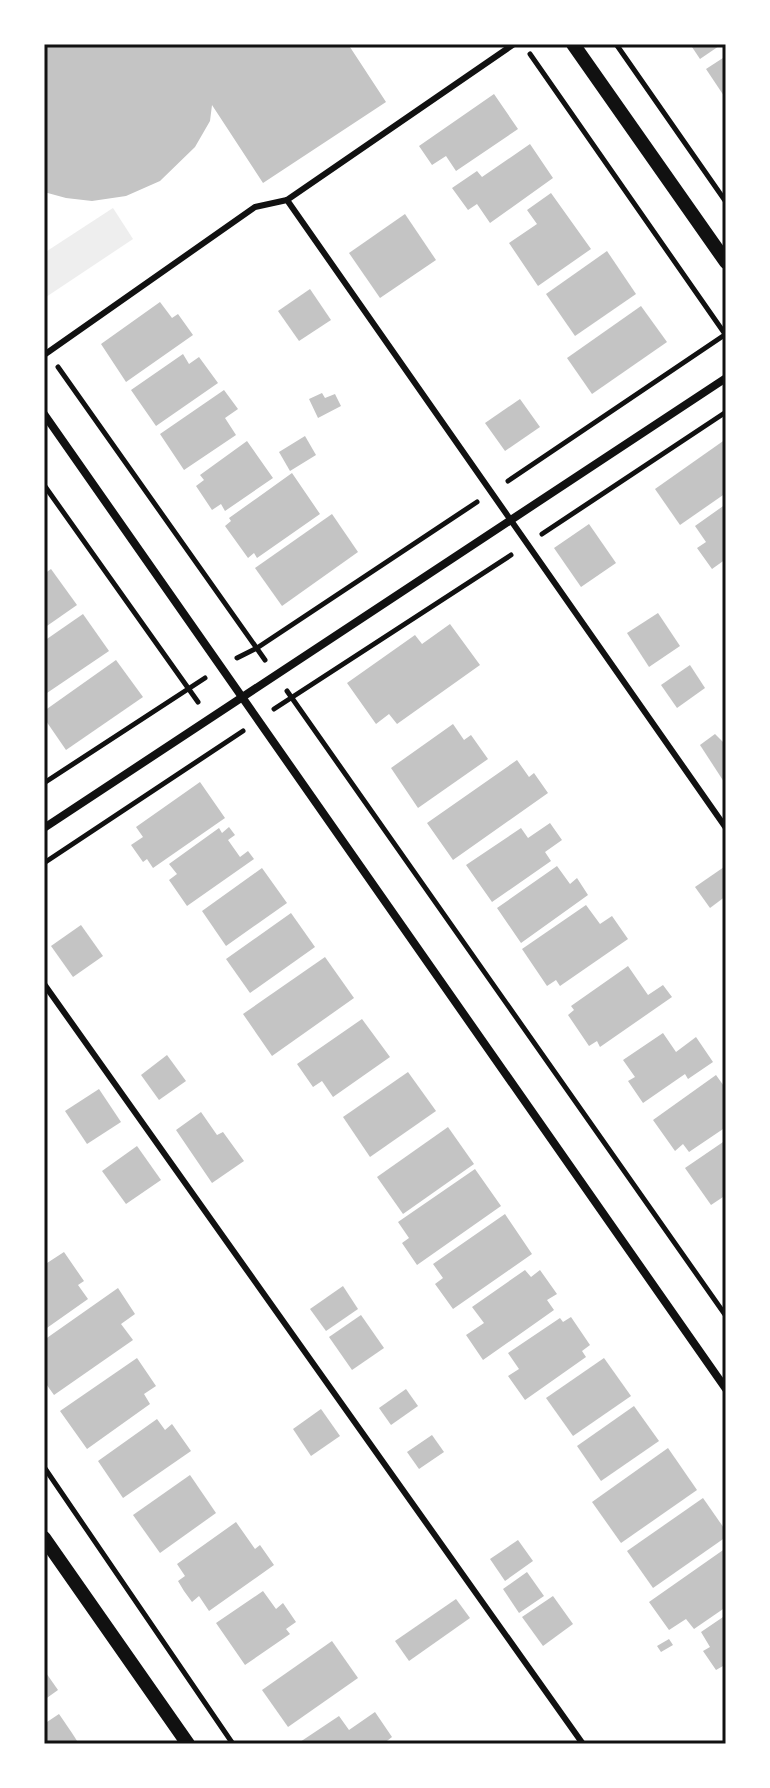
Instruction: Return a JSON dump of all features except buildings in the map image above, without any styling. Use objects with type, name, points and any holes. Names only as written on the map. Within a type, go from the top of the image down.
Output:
[{"type":"street","points":[[573,44],[726,262]]},
{"type":"street","points":[[44,828],[726,378]]},
{"type":"street","points":[[44,414],[726,1389]]},
{"type":"street","points":[[44,1538],[188,1744]]},
{"type":"lane","points":[[46,353],[255,207],[287,200],[514,44]]},
{"type":"lane","points":[[287,200],[726,828]]},
{"type":"lane","points":[[44,984],[583,1744]]},
{"type":"path","points":[[44,783],[221,666],[257,648],[726,334],[523,44]]},
{"type":"path","points":[[616,44],[726,202]]},
{"type":"path","points":[[46,353],[726,1316]]},
{"type":"path","points":[[44,863],[260,721],[291,696],[726,412]]},
{"type":"path","points":[[44,485],[187,691],[212,717],[226,742]]},
{"type":"path","points":[[44,1467],[233,1744]]},
{"type":"shaded area","points":[[113,208],[133,239],[46,297],[44,253]]}]
